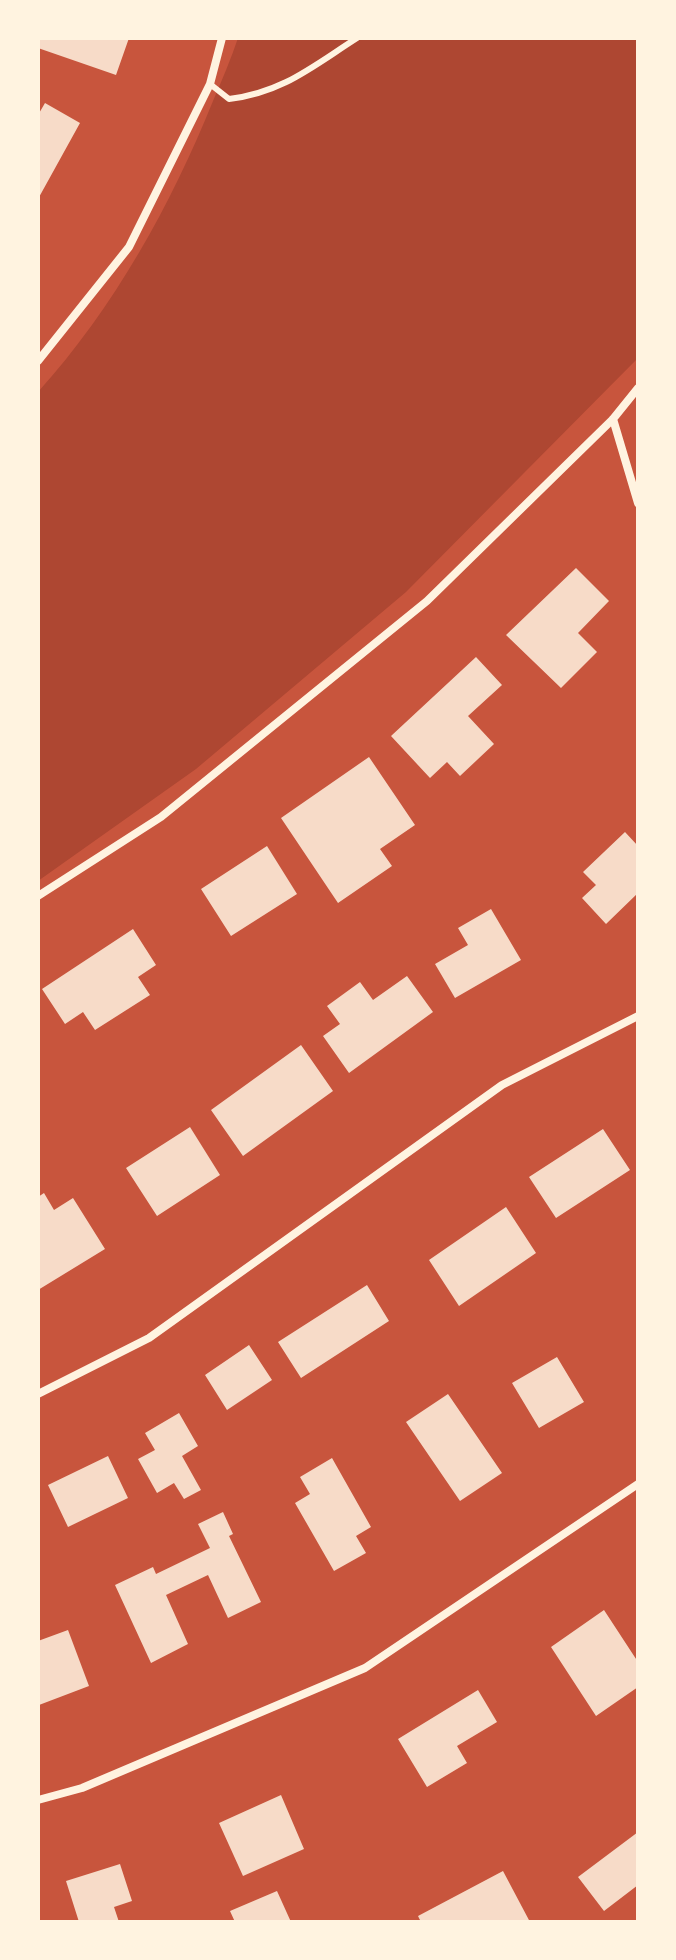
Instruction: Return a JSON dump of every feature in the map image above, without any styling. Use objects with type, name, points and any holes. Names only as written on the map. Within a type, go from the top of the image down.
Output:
[{"type":"street","points":[[38,361],[129,247],[210,84],[222,38]]},
{"type":"street","points":[[38,896],[161,817],[427,601],[613,419],[638,388]]},
{"type":"street","points":[[613,419],[638,503]]},
{"type":"street","points":[[38,1394],[149,1338],[502,1085],[638,1016]]},
{"type":"street","points":[[38,1800],[82,1788],[365,1668],[638,1484]]},
{"type":"lane","points":[[210,84],[229,99],[253,96],[282,86],[357,38]]},
{"type":"shaded area","points":[[238,38],[638,38],[638,358],[406,592],[196,769],[38,881],[38,392],[92,326],[159,217],[197,140]]},
{"type":"building","points":[[38,38],[129,38],[116,75],[38,48]]},
{"type":"building","points":[[45,103],[80,123],[38,199],[38,115]]},
{"type":"building","points":[[576,568],[609,601],[578,633],[597,652],[561,688],[506,635]]},
{"type":"building","points":[[476,657],[502,685],[468,716],[494,744],[460,776],[447,762],[430,778],[391,736]]},
{"type":"building","points":[[369,757],[415,825],[380,849],[392,866],[338,903],[281,818]]},
{"type":"building","points":[[625,832],[638,846],[638,893],[606,924],[582,898],[596,885],[583,872]]},
{"type":"building","points":[[267,846],[297,894],[231,936],[201,889]]},
{"type":"building","points":[[491,909],[521,960],[455,998],[435,964],[468,945],[458,928]]},
{"type":"building","points":[[133,929],[156,965],[138,977],[150,995],[95,1030],[83,1012],[65,1024],[42,989]]},
{"type":"building","points":[[407,976],[433,1012],[349,1073],[323,1036],[340,1024],[327,1006],[360,982],[373,1000]]},
{"type":"building","points":[[301,1045],[333,1091],[243,1156],[211,1110]]},
{"type":"building","points":[[190,1127],[220,1175],[157,1216],[126,1168]]},
{"type":"building","points":[[603,1129],[630,1170],[556,1218],[529,1177]]},
{"type":"building","points":[[44,1193],[54,1210],[73,1198],[105,1249],[38,1290],[38,1197]]},
{"type":"building","points":[[506,1207],[536,1253],[459,1306],[429,1260]]},
{"type":"building","points":[[367,1285],[389,1321],[301,1378],[278,1342]]},
{"type":"building","points":[[249,1345],[272,1380],[227,1410],[205,1375]]},
{"type":"building","points":[[557,1357],[584,1402],[539,1428],[512,1383]]},
{"type":"building","points":[[448,1394],[502,1473],[460,1501],[406,1422]]},
{"type":"building","points":[[179,1413],[198,1446],[182,1456],[201,1490],[184,1499],[174,1483],[157,1493],[138,1459],[155,1450],[145,1433]]},
{"type":"building","points":[[108,1456],[128,1498],[68,1527],[48,1485]]},
{"type":"building","points":[[332,1458],[371,1527],[356,1536],[366,1553],[334,1571],[295,1503],[310,1494],[300,1477]]},
{"type":"building","points":[[223,1512],[233,1534],[229,1536],[261,1602],[228,1618],[208,1575],[166,1595],[188,1644],[151,1663],[115,1585],[153,1567],[156,1574],[210,1548],[198,1524]]},
{"type":"building","points":[[604,1610],[638,1662],[638,1687],[596,1716],[551,1647]]},
{"type":"building","points":[[68,1630],[89,1686],[39,1705],[38,1641]]},
{"type":"building","points":[[478,1690],[497,1722],[457,1746],[467,1763],[427,1787],[398,1739]]},
{"type":"building","points":[[281,1795],[304,1849],[243,1876],[219,1823]]},
{"type":"building","points":[[638,1832],[638,1885],[604,1911],[578,1877]]},
{"type":"building","points":[[120,1864],[132,1901],[114,1907],[119,1922],[79,1922],[66,1881]]},
{"type":"building","points":[[503,1871],[530,1922],[421,1922],[418,1916]]},
{"type":"building","points":[[277,1891],[291,1922],[235,1922],[230,1911]]}]
